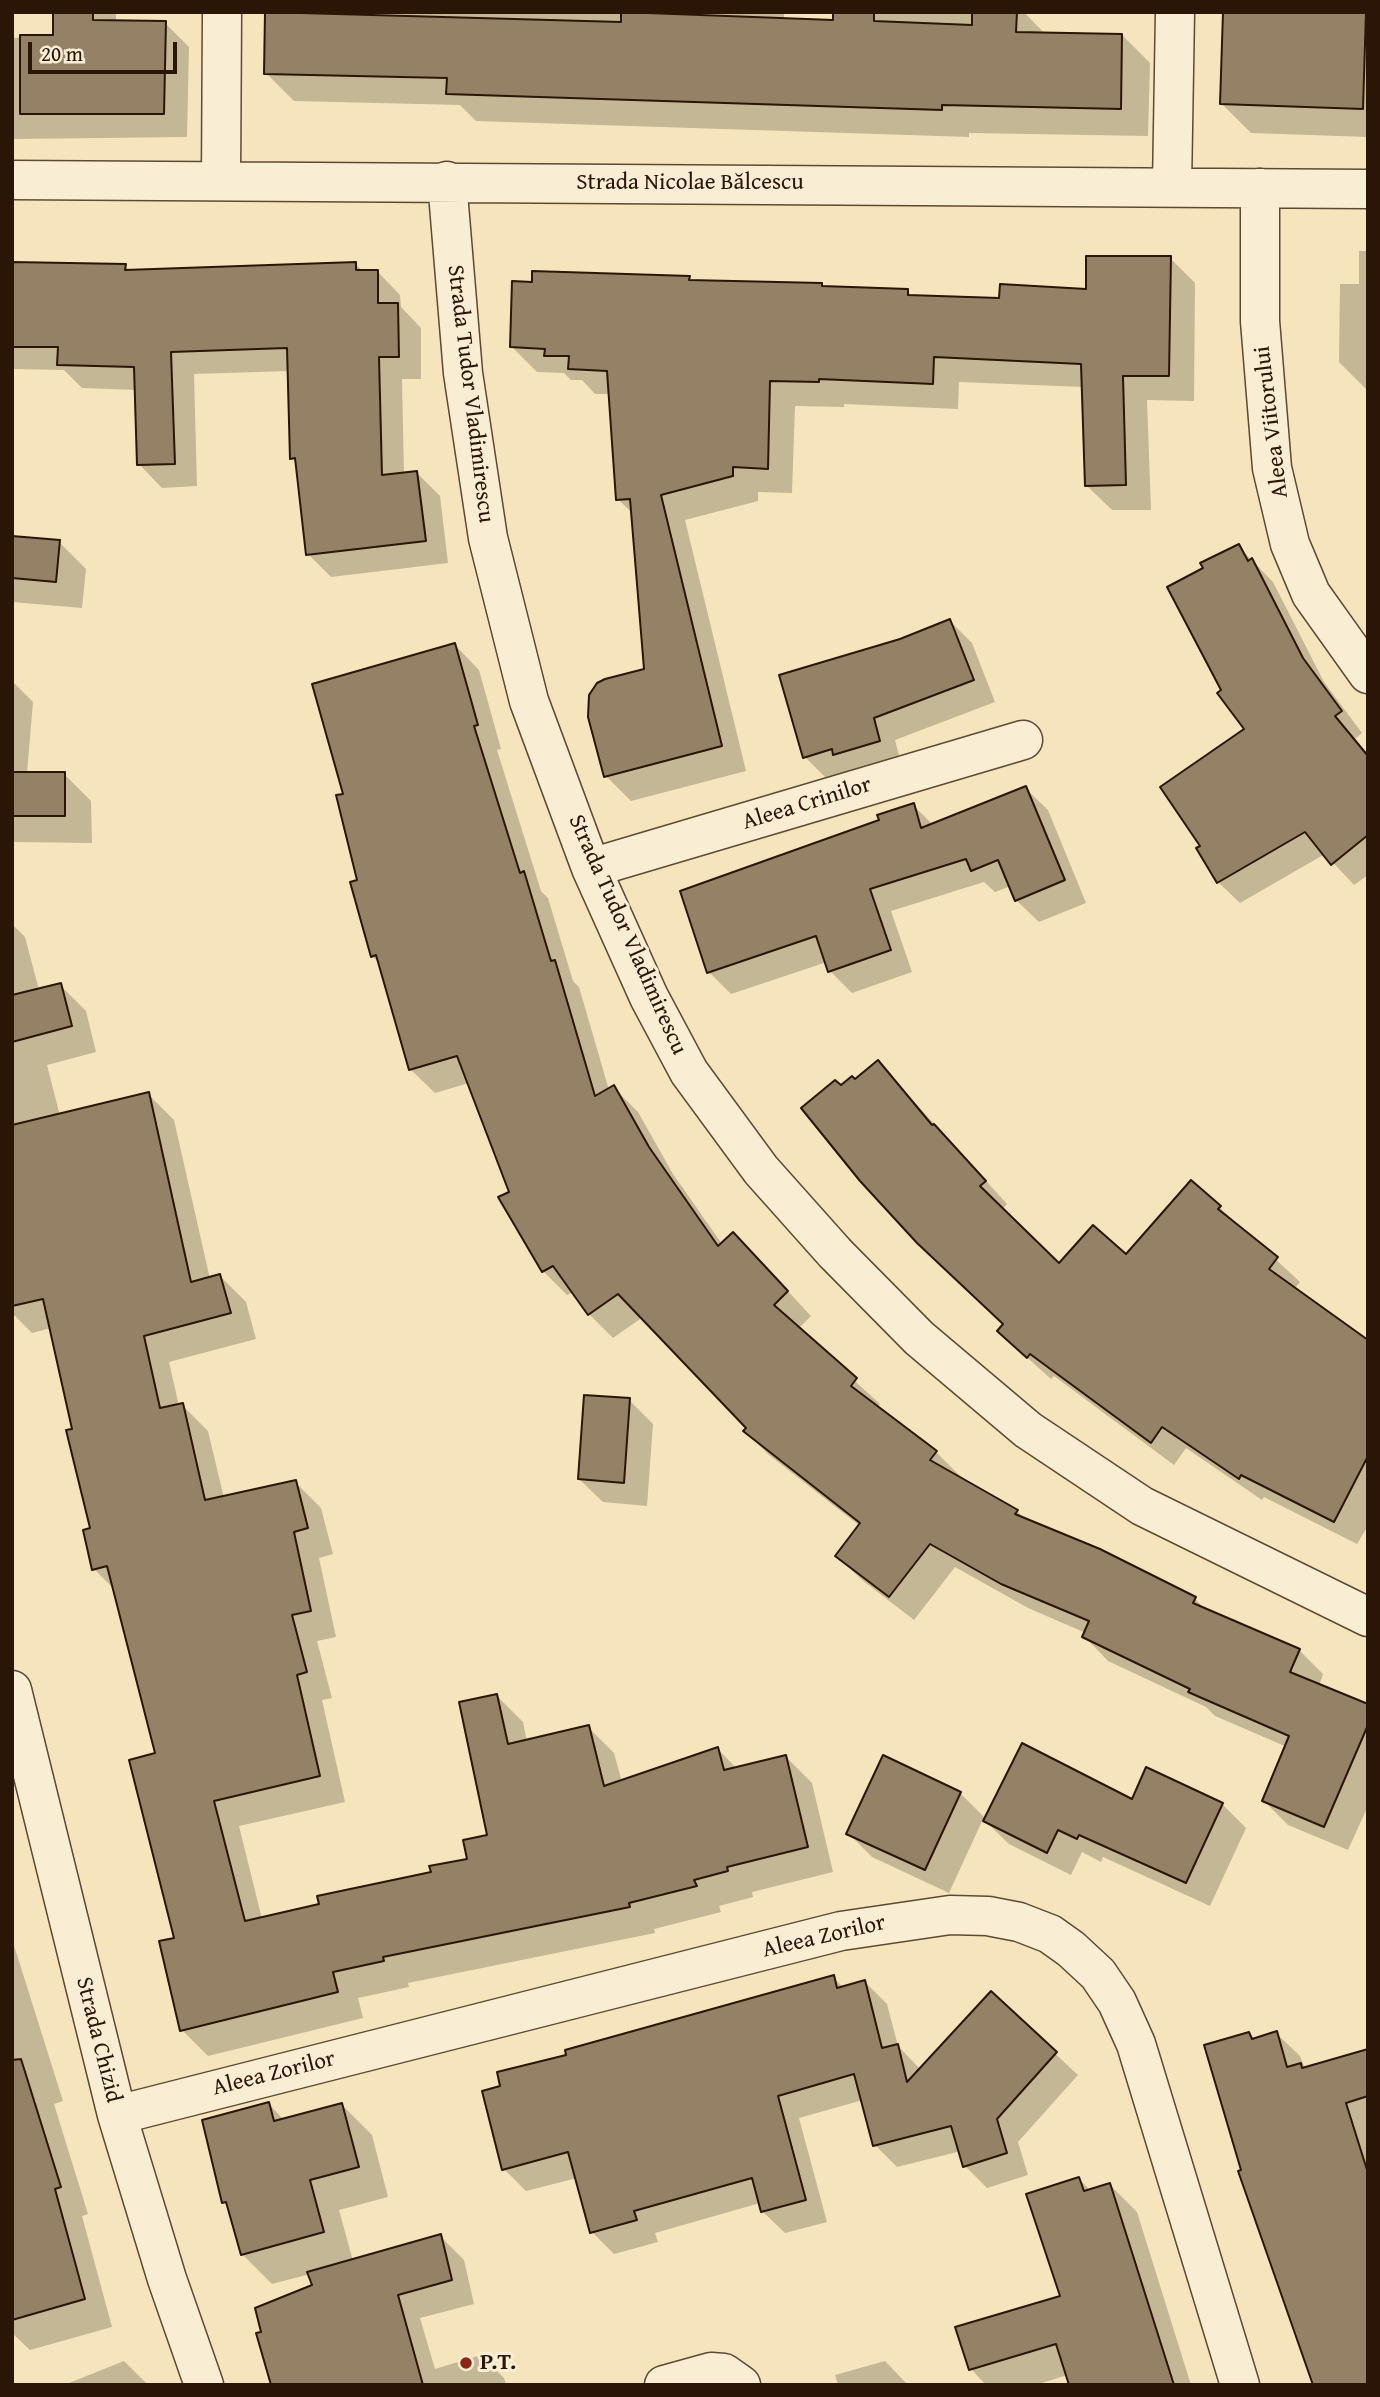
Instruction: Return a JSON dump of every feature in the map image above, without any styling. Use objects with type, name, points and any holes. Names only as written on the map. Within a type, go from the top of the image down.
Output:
[{"type":"street","points":[[221,180],[222,12]]},
{"type":"street","points":[[1172,186],[1175,12]]},
{"type":"street","name":"Strada Nicolae Bălcescu","points":[[12,180],[1368,189]]},
{"type":"street","name":"Strada Tudor Vladimirescu","points":[[447,181],[463,373],[488,538],[530,701],[591,868],[649,997],[689,1072],[761,1170],[919,1338],[1028,1430],[1143,1506],[1368,1617]]},
{"type":"street","name":"Aleea Viitorului","points":[[1260,188],[1260,321],[1272,468],[1290,544],[1311,593],[1368,674]]},
{"type":"street","name":"Aleea Crinilor","points":[[591,868],[1023,740]]},
{"type":"street","name":"Strada Chizid","points":[[12,1690],[117,2115],[167,2279],[204,2385]]},
{"type":"street","name":"Aleea Zorilor","points":[[117,2115],[841,1931],[907,1919],[950,1915],[988,1916],[1018,1922],[1050,1934],[1071,1949],[1098,1974],[1117,2003],[1136,2044],[1240,2385]]},
{"type":"street","points":[[664,2385],[711,2372],[724,2373],[741,2385]]},
{"type":"building","points":[[53,12],[93,12],[93,20],[166,21],[164,114],[20,114],[20,35],[53,35]]},
{"type":"building","points":[[265,12],[621,22],[621,12],[833,20],[833,12],[874,12],[874,21],[972,25],[972,12],[1017,12],[1016,32],[1122,34],[1121,109],[942,105],[942,110],[446,94],[447,78],[264,74]]},
{"type":"building","points":[[1223,12],[1366,12],[1363,109],[1220,104]]},
{"type":"building","points":[[1086,256],[1171,256],[1169,376],[1123,376],[1126,485],[1085,486],[1081,364],[934,357],[933,384],[819,379],[819,382],[770,381],[768,469],[733,467],[733,476],[661,495],[722,746],[604,777],[588,717],[589,695],[597,683],[605,679],[644,669],[630,499],[616,500],[607,371],[568,369],[569,356],[544,356],[545,349],[510,347],[512,281],[532,282],[532,271],[690,276],[689,280],[822,283],[822,286],[908,289],[908,295],[999,298],[1000,284],[1086,289]]},
{"type":"building","points":[[12,262],[126,264],[125,270],[356,262],[356,270],[378,270],[378,303],[398,303],[399,357],[379,357],[382,475],[417,471],[426,541],[306,555],[295,458],[290,459],[287,348],[171,352],[175,464],[137,465],[134,367],[57,365],[58,347],[12,347]]},
{"type":"building","points":[[12,536],[60,540],[56,582],[12,578]]},
{"type":"building","points":[[1239,544],[1248,561],[1252,558],[1303,658],[1342,711],[1335,716],[1368,756],[1368,835],[1331,865],[1305,832],[1217,883],[1196,848],[1200,846],[1160,787],[1244,729],[1217,693],[1221,690],[1167,587],[1203,568],[1200,563]]},
{"type":"building","points":[[950,619],[974,680],[874,718],[880,741],[833,755],[832,749],[803,758],[779,675],[900,639]]},
{"type":"building","points":[[455,643],[478,725],[474,726],[520,873],[524,871],[551,961],[555,960],[595,1096],[614,1085],[649,1147],[718,1246],[733,1232],[788,1291],[774,1305],[857,1378],[851,1386],[937,1451],[930,1460],[1018,1510],[1015,1514],[1100,1549],[1196,1597],[1193,1603],[1300,1649],[1290,1672],[1368,1704],[1368,1725],[1324,1827],[1262,1801],[1289,1736],[1188,1692],[1190,1689],[1082,1637],[1089,1621],[1001,1584],[930,1544],[889,1597],[835,1556],[860,1523],[743,1431],[746,1428],[618,1294],[588,1315],[553,1266],[542,1272],[498,1197],[509,1192],[457,1056],[409,1070],[376,955],[371,957],[350,882],[357,880],[336,795],[343,794],[312,684]]},
{"type":"building","points":[[12,772],[65,772],[65,816],[12,816]]},
{"type":"building","points":[[1026,786],[1065,880],[1015,901],[998,860],[971,871],[966,859],[870,889],[891,950],[828,972],[816,936],[707,973],[680,891],[879,820],[877,815],[914,803],[921,828]]},
{"type":"building","points":[[61,983],[72,1026],[12,1042],[12,995]]},
{"type":"building","points":[[878,1060],[932,1125],[934,1124],[986,1181],[980,1186],[1059,1263],[1093,1225],[1126,1254],[1191,1180],[1221,1206],[1218,1209],[1278,1257],[1269,1269],[1368,1340],[1368,1456],[1334,1522],[1241,1475],[1239,1479],[1162,1427],[1151,1443],[1030,1354],[1027,1358],[997,1331],[1003,1324],[917,1243],[860,1181],[801,1108],[835,1080],[841,1085],[852,1076],[855,1079]]},
{"type":"building","points":[[149,1092],[191,1282],[220,1274],[231,1313],[144,1336],[160,1408],[183,1403],[205,1500],[296,1480],[308,1528],[294,1532],[311,1611],[292,1615],[307,1672],[297,1675],[320,1776],[214,1801],[245,1921],[319,1904],[317,1896],[431,1872],[429,1866],[467,1859],[463,1840],[487,1835],[459,1702],[497,1694],[508,1744],[589,1725],[604,1786],[718,1747],[724,1770],[786,1755],[808,1847],[727,1867],[728,1871],[694,1880],[697,1886],[629,1903],[630,1907],[383,1957],[384,1961],[333,1972],[338,1992],[180,2031],[159,1941],[174,1938],[129,1760],[155,1753],[107,1566],[92,1570],[83,1530],[90,1528],[66,1430],[72,1429],[43,1299],[12,1306],[12,1125]]},
{"type":"building","points":[[584,1395],[630,1398],[624,1483],[578,1479]]},
{"type":"building","points":[[1022,1743],[1132,1799],[1146,1767],[1223,1803],[1186,1883],[1079,1835],[1077,1839],[1058,1830],[1047,1853],[983,1821]]},
{"type":"building","points":[[883,1755],[961,1792],[925,1870],[846,1834]]},
{"type":"building","points":[[834,1975],[837,1988],[865,1980],[882,2048],[898,2044],[907,2082],[991,1991],[1057,2052],[997,2119],[1007,2153],[963,2167],[951,2126],[873,2146],[854,2074],[778,2096],[806,2200],[761,2212],[752,2178],[634,2211],[637,2220],[590,2233],[568,2152],[502,2170],[482,2091],[500,2086],[497,2072],[566,2055],[565,2050]]},
{"type":"building","points":[[1277,2031],[1287,2067],[1301,2063],[1302,2068],[1368,2049],[1368,2096],[1346,2103],[1368,2173],[1368,2385],[1313,2385],[1238,2171],[1241,2170],[1204,2045],[1249,2032],[1252,2039]]},
{"type":"building","points":[[21,2059],[61,2187],[55,2189],[85,2299],[12,2320],[12,2060]]},
{"type":"building","points":[[269,2102],[274,2121],[342,2103],[359,2167],[310,2180],[324,2232],[241,2255],[226,2202],[222,2203],[202,2120]]},
{"type":"building","points":[[1079,2177],[1084,2191],[1110,2183],[1174,2385],[1069,2385],[1056,2344],[969,2370],[955,2327],[1060,2296],[1026,2194]]},
{"type":"building","points":[[441,2234],[452,2280],[398,2295],[423,2385],[271,2385],[256,2333],[261,2332],[255,2308],[312,2285],[307,2272]]},
{"type":"place","name":"P.T.","points":[[466,2363]]}]
